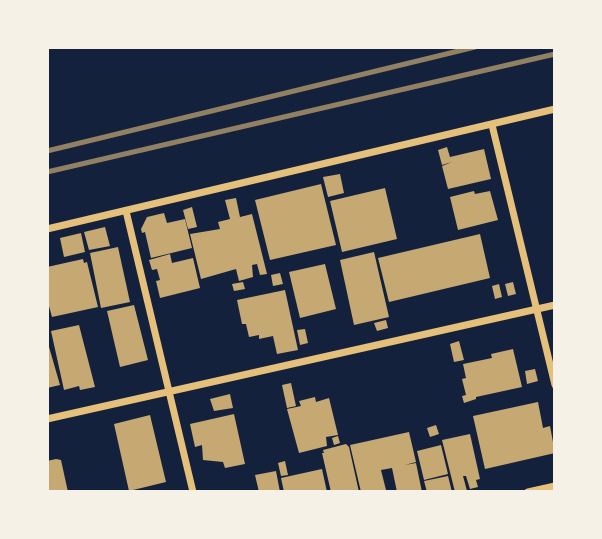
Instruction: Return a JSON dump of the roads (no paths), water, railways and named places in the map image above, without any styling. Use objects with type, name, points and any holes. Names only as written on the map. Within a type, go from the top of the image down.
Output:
[{"type":"street","points":[[47,229],[555,109]]},
{"type":"street","points":[[492,125],[555,384]]},
{"type":"street","points":[[125,211],[193,492]]},
{"type":"street","points":[[47,419],[555,305]]},
{"type":"street","points":[[528,492],[555,486]]},
{"type":"railway","points":[[47,151],[475,47]]},
{"type":"railway","points":[[47,172],[555,54]]}]
